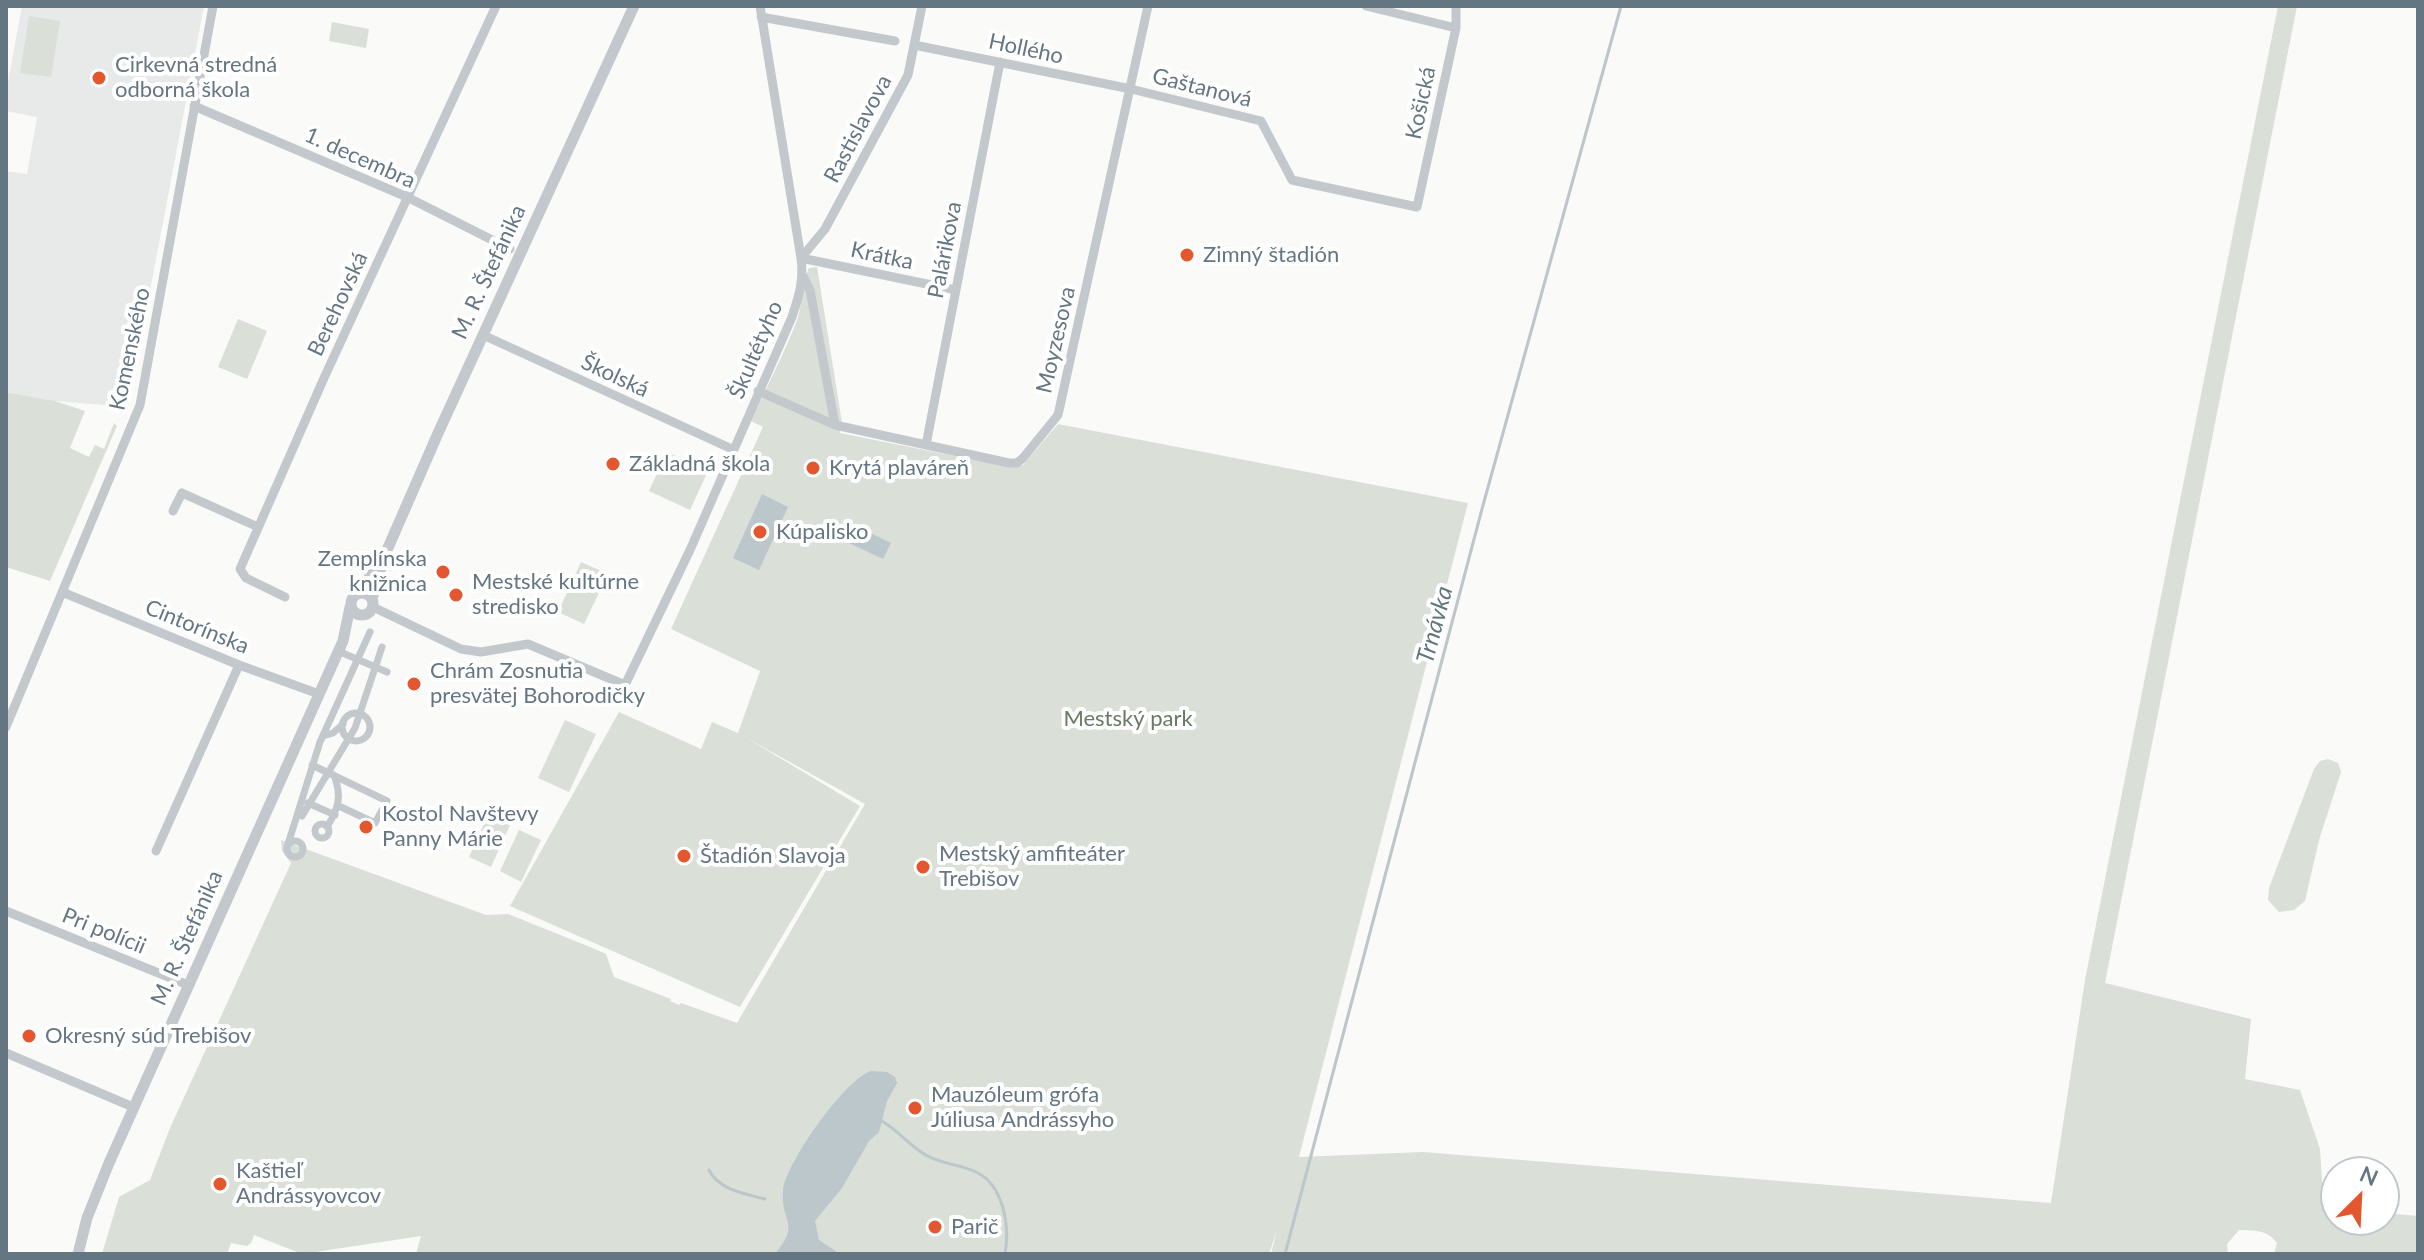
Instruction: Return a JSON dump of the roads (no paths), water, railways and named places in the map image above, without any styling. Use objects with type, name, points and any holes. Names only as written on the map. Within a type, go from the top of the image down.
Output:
[{"type":"street","name":"Komenského","points":[[6,727],[140,405],[213,6]]},
{"type":"street","name":"Berehovská","points":[[285,597],[246,578],[240,569],[496,6]]},
{"type":"street","name":"M. R. Štefánika","points":[[341,646],[370,607],[384,557],[634,6]]},
{"type":"street","name":"Rastislavova","points":[[801,258],[827,226],[908,75],[922,6]]},
{"type":"street","points":[[1131,89],[1148,6]]},
{"type":"street","points":[[1366,6],[1456,28]]},
{"type":"street","name":"Košická","points":[[1417,207],[1456,28],[1456,6]]},
{"type":"street","points":[[760,11],[895,41]]},
{"type":"street","name":"Škultétyho","points":[[370,607],[461,649],[481,652],[528,644],[625,685],[690,550],[792,317],[803,275],[760,11]]},
{"type":"street","name":"Hollého","points":[[914,45],[1131,89]]},
{"type":"street","name":"Palárikova","points":[[926,445],[1000,62]]},
{"type":"street","name":"Gaštanová","points":[[1131,89],[1261,121],[1292,180],[1417,207]]},
{"type":"street","name":"Moyzesova","points":[[758,391],[835,425],[1017,463],[1058,415],[1131,89]]},
{"type":"street","name":"1. decembra","points":[[194,106],[407,197],[510,249]]},
{"type":"street","name":"Krátka","points":[[801,258],[956,290]]},
{"type":"street","points":[[803,275],[810,290],[835,425]]},
{"type":"street","name":"Školská","points":[[483,335],[732,449]]},
{"type":"street","points":[[173,511],[182,493],[258,527]]},
{"type":"street","name":"M. R. Štefánika","points":[[78,1254],[95,1196],[133,1107],[341,646],[352,598],[384,557]]},
{"type":"street","name":"Cintorínska","points":[[62,592],[239,665],[319,694]]},
{"type":"street","points":[[350,607],[355,614],[370,607],[364,593],[358,593]]},
{"type":"street","points":[[302,845],[302,852],[293,857],[287,852],[306,802],[312,765],[370,632]]},
{"type":"street","points":[[341,646],[358,659],[387,672]]},
{"type":"street","points":[[306,802],[331,773],[349,739],[382,647]]},
{"type":"street","points":[[156,851],[239,665]]},
{"type":"street","points":[[323,736],[333,733],[344,722],[352,714],[359,714],[368,720],[369,733],[360,741],[349,739],[344,734],[344,722],[344,706],[341,698]]},
{"type":"street","points":[[312,765],[387,801],[375,823],[339,806]]},
{"type":"street","points":[[302,845],[317,836],[325,837],[328,834],[330,822],[339,806],[339,792],[331,773]]},
{"type":"street","points":[[306,802],[330,822]]},
{"type":"street","points":[[300,815],[330,822]]},
{"type":"street","points":[[288,844],[296,840],[302,845]]},
{"type":"street","name":"Pri polícii","points":[[6,911],[188,985]]},
{"type":"street","points":[[6,1053],[133,1107]]},
{"type":"waterway","name":"Trnávka","points":[[1285,1254],[1482,509],[1621,6]]},
{"type":"waterway","points":[[880,1120],[924,1154],[970,1169],[993,1186],[1003,1208],[1007,1232],[1005,1254]]},
{"type":"waterway","points":[[709,1170],[726,1187],[765,1199]]},
{"type":"place","name":"Cirkevná stredná odborná škola","points":[[99,78]]},
{"type":"place","name":"Zimný štadión","points":[[1187,255]]},
{"type":"place","name":"Základná škola","points":[[613,464]]},
{"type":"place","name":"Krytá plaváreň","points":[[813,468]]},
{"type":"place","name":"Kúpalisko","points":[[760,532]]},
{"type":"place","name":"Zemplínska knižnica","points":[[443,572]]},
{"type":"place","name":"Mestské kultúrne stredisko","points":[[456,595]]},
{"type":"place","name":"Chrám Zosnutia presvätej Bohorodičky","points":[[414,684]]},
{"type":"place","name":"Kostol Navštevy Panny Márie","points":[[366,827]]},
{"type":"place","name":"Štadión Slavoja","points":[[684,856]]},
{"type":"place","name":"Mestský amfiteáter Trebišov","points":[[923,867]]},
{"type":"place","name":"Okresný súd Trebišov","points":[[29,1036]]},
{"type":"place","name":"Mauzóleum grófa Júliusa Andrássyho","points":[[915,1108]]},
{"type":"place","name":"Kaštieľ Andrássyovcov","points":[[220,1184]]},
{"type":"place","name":"Parič","points":[[935,1227]]},
{"type":"park label","name":"Mestský park","points":[[1128,719]]}]
